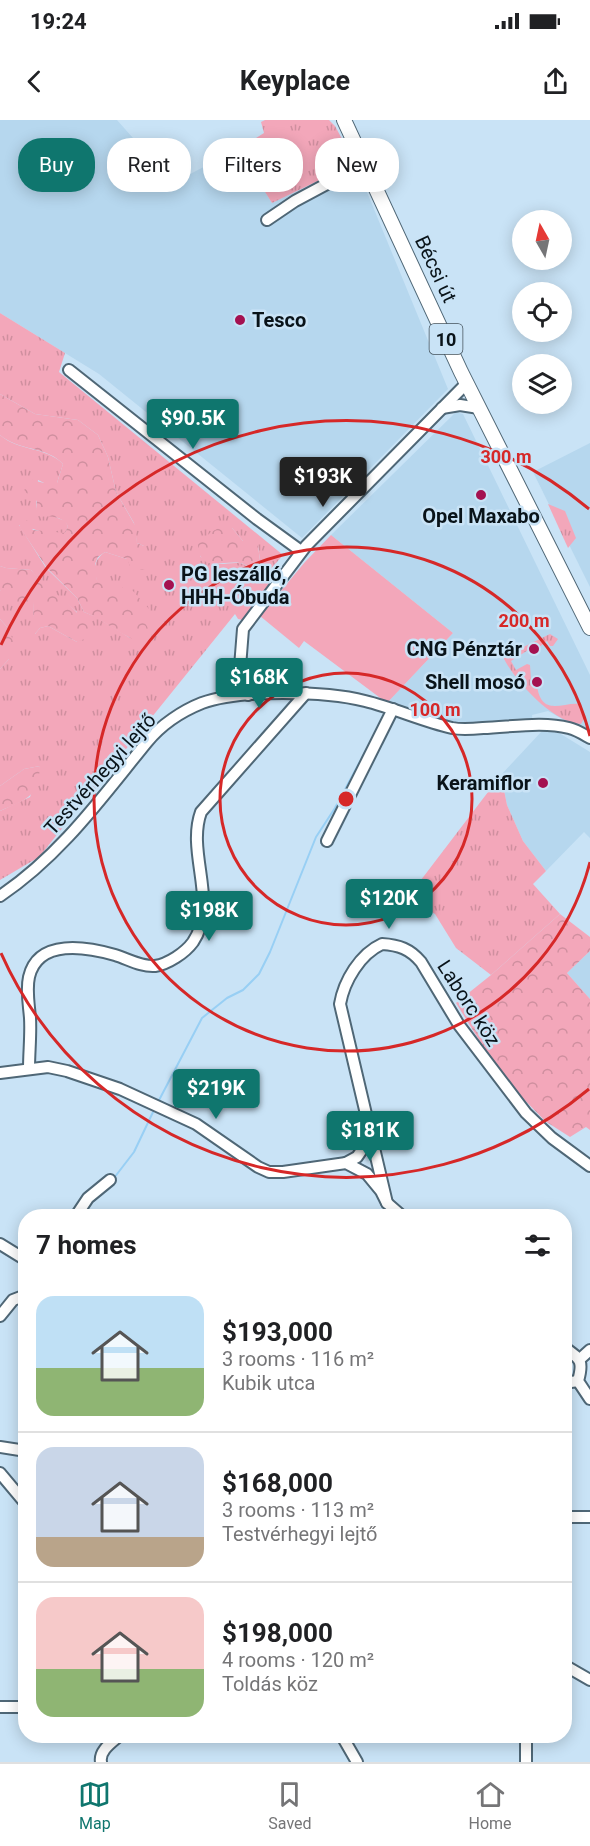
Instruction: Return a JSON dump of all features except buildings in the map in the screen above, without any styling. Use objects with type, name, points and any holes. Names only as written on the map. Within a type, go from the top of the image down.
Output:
[{"type":"main road","name":"Bécsi út","points":[[344,120],[353,138]]},
{"type":"main road","name":"Bécsi út","points":[[379,192],[479,408],[590,628]]},
{"type":"street","points":[[267,220],[315,191]]},
{"type":"street","points":[[69,370],[257,519],[301,551]]},
{"type":"street","points":[[248,695],[240,667],[243,629],[301,551],[467,383]]},
{"type":"street","points":[[442,408],[460,405],[479,408]]},
{"type":"street","points":[[29,1069],[28,979],[36,962],[53,950],[69,947],[99,951],[142,965],[154,966],[167,962],[189,947],[198,932],[202,915],[197,834],[201,812],[306,693]]},
{"type":"street","name":"Testvérhegyi lejtő","points":[[0,896],[35,869],[75,831],[161,728],[201,704],[220,698],[306,693],[348,697],[455,728],[562,726],[590,738]]},
{"type":"street","points":[[327,841],[393,709]]},
{"type":"street","name":"Laborc köz","points":[[387,1203],[340,1004],[346,984],[363,959],[378,946],[391,945],[404,948],[421,962],[459,1025],[526,1113],[552,1138],[590,1166]]},
{"type":"street","points":[[0,1073],[29,1069],[58,1069],[120,1089],[196,1124],[264,1171],[283,1172],[346,1163],[357,1157],[372,1135]]},
{"type":"street","points":[[346,1163],[367,1174],[381,1191],[387,1203],[394,1209]]},
{"type":"street","points":[[81,1209],[88,1198],[110,1180]]},
{"type":"street","points":[[0,1244],[18,1255]]},
{"type":"street","points":[[0,1316],[18,1298]]},
{"type":"street","points":[[580,1359],[590,1350]]},
{"type":"street","points":[[572,1353],[580,1359],[582,1365],[578,1381],[590,1399]]},
{"type":"street","points":[[572,1382],[578,1381]]},
{"type":"street","points":[[0,1447],[18,1450]]},
{"type":"street","points":[[0,1473],[18,1494]]},
{"type":"street","points":[[572,1517],[590,1517]]},
{"type":"street","points":[[572,1670],[590,1680]]},
{"type":"street","points":[[0,1707],[18,1707]]},
{"type":"street","points":[[101,1762],[102,1752],[112,1743]]},
{"type":"street","points":[[346,1743],[357,1762]]},
{"type":"street","points":[[525,1743],[526,1762]]},
{"type":"shaded area","points":[[0,120],[117,120],[133,138],[107,138],[107,192],[191,192],[191,174],[203,167],[203,192],[265,192],[272,203],[295,192],[303,192],[303,188],[315,182],[315,192],[367,192],[448,389],[302,538],[99,374],[0,313]]},
{"type":"shaded area","points":[[456,412],[463,414],[590,675],[590,729],[573,725],[548,711],[532,715],[533,722],[467,726],[387,703],[453,633],[331,535]]},
{"type":"shaded area","points":[[590,443],[590,587],[533,472]]},
{"type":"shaded area","points":[[542,731],[556,731],[590,752],[590,838],[584,832],[546,871],[523,841],[507,805],[501,775]]},
{"type":"shaded area","points":[[590,951],[590,999],[567,973]]},
{"type":"green space","points":[[265,120],[329,120],[341,138],[315,138],[315,182],[303,188],[303,138],[256,138],[264,133],[261,122]]},
{"type":"green space","points":[[265,192],[295,192],[272,203]]},
{"type":"green space","points":[[0,313],[65,353],[59,372],[283,555],[265,576],[271,581],[243,620],[238,619],[235,614],[39,857],[0,880],[0,811],[30,797],[40,766],[24,769],[0,786],[0,669],[9,659],[7,627],[0,619],[0,590],[33,602],[35,634],[40,628],[48,626],[77,642],[77,612],[42,584],[31,570],[0,566],[0,435],[15,444],[49,455],[63,464],[57,483],[44,483],[38,480],[36,509],[65,521],[68,526],[65,534],[43,532],[19,525],[46,568],[77,598],[84,612],[130,638],[96,579],[95,566],[98,558],[105,552],[127,559],[144,546],[137,543],[134,523],[116,492],[108,457],[98,435],[78,420],[35,414],[0,394]],"holes":[[[232,528],[243,541],[258,546],[261,567],[253,570],[241,563],[214,564],[200,556]]]},
{"type":"green space","points":[[0,394],[35,414],[78,420],[98,435],[108,457],[116,492],[136,527],[137,543],[144,546],[150,555],[146,569],[132,571],[127,559],[105,552],[98,557],[95,564],[97,580],[133,591],[150,610],[144,621],[152,635],[147,643],[132,638],[84,612],[77,598],[47,568],[19,526],[27,520],[33,530],[65,533],[68,526],[56,517],[40,517],[36,509],[37,501],[24,491],[29,479],[44,483],[57,483],[63,464],[49,454],[15,444],[0,435]]},
{"type":"green space","points":[[548,504],[565,511],[576,538],[568,548]]},
{"type":"green space","points":[[223,526],[232,528],[243,541],[251,536],[258,546],[261,568],[253,570],[242,563],[213,564],[202,559],[198,544],[211,532]]},
{"type":"green space","points":[[331,535],[453,633],[387,703],[304,641],[299,648],[260,616]]},
{"type":"green space","points":[[0,566],[31,570],[74,609],[92,636],[77,642],[48,626],[40,628],[34,635],[33,602],[17,604],[0,590]]},
{"type":"green space","points":[[0,619],[7,627],[14,642],[9,659],[0,669]]},
{"type":"green space","points":[[550,634],[558,639],[553,646],[550,646],[547,641],[538,648],[536,645],[511,661],[516,670],[527,664],[530,665],[531,679],[533,679],[534,687],[537,686],[543,702],[554,706],[581,704],[584,719],[581,724],[570,722],[547,709],[516,677],[503,657]]},
{"type":"green space","points":[[40,766],[34,791],[24,800],[0,811],[0,786],[24,769]]},
{"type":"green space","points":[[501,775],[507,805],[523,841],[546,871],[533,884],[560,914],[491,975],[456,948],[435,914],[408,897]]},
{"type":"green space","points":[[560,914],[590,937],[590,951],[567,973],[590,999],[590,1130],[586,1127],[570,1137],[545,1121],[510,1085],[456,1003]]},
{"type":"waterway","points":[[157,1104],[202,1018],[227,998],[243,990],[259,974],[316,837],[335,808],[380,724]]},
{"type":"waterway","points":[[114,1178],[134,1152],[154,1110]]},
{"type":"place","name":"Tesco","points":[[240,320]]},
{"type":"place","name":"Opel Maxabo","points":[[481,495]]},
{"type":"place","name":"PG leszálló, HHH-Óbuda","points":[[169,585]]},
{"type":"place","name":"CNG Pénztár","points":[[534,649]]},
{"type":"place","name":"Shell mosó","points":[[537,682]]},
{"type":"place","name":"Keramiflor","points":[[543,783]]}]
